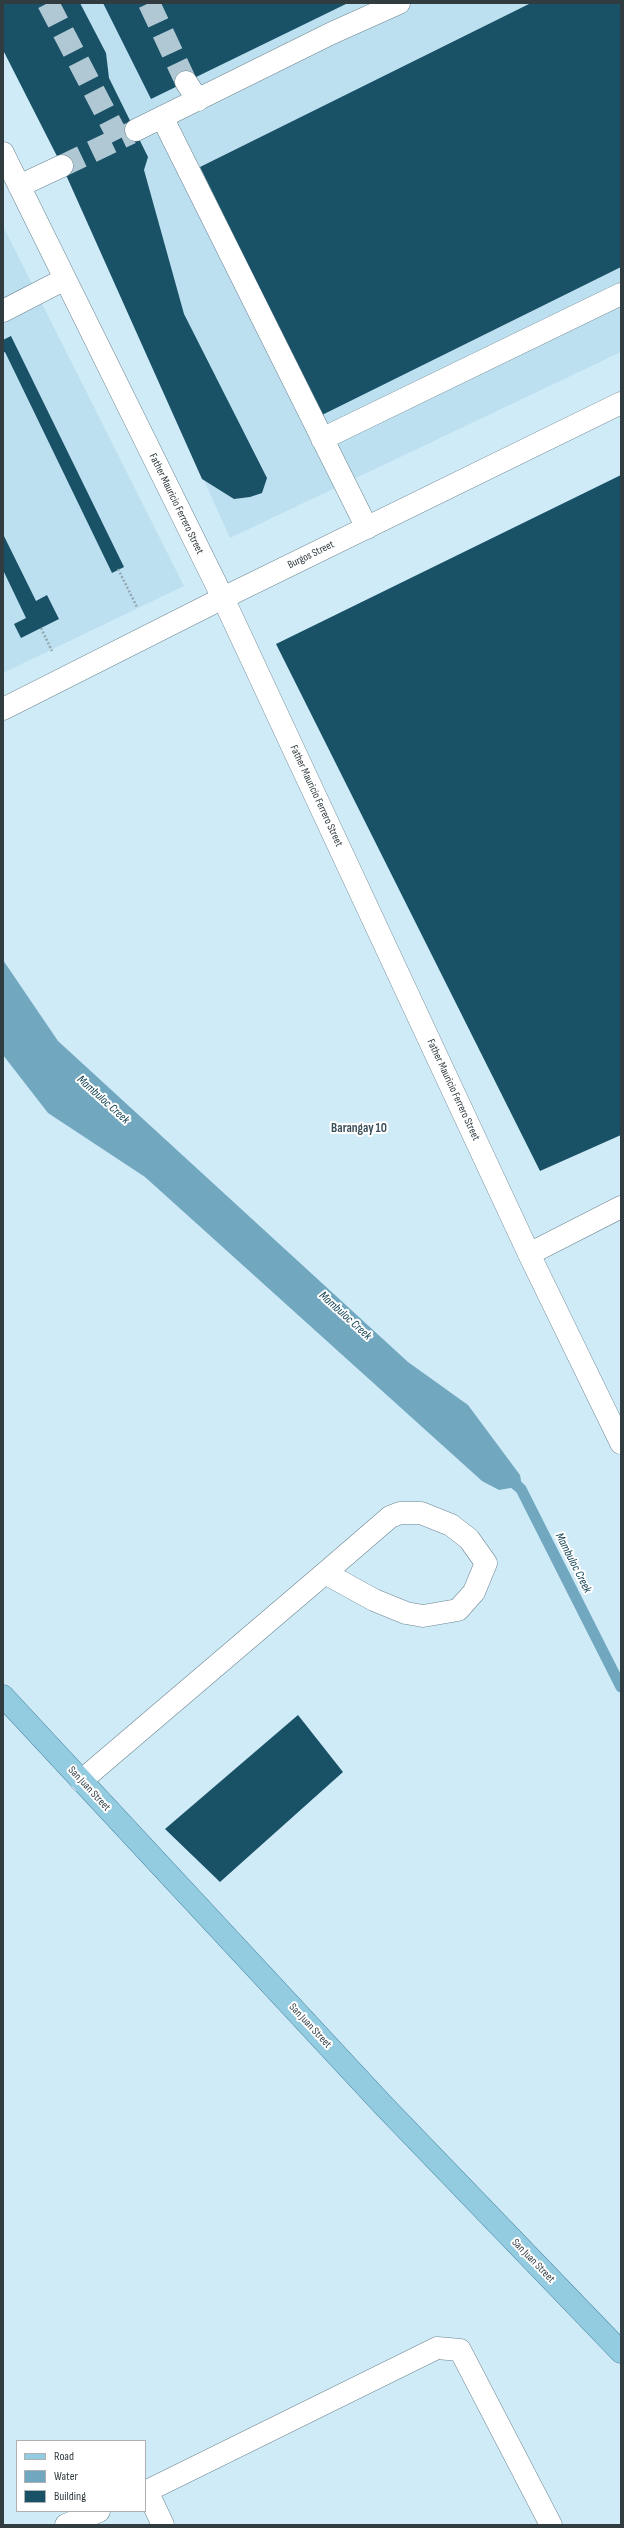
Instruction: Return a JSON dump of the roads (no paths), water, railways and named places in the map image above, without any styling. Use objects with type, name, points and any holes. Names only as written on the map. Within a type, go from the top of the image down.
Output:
[{"type":"main road","name":"San Juan Street","points":[[3,1696],[384,2106],[621,2352]]},
{"type":"street","points":[[136,130],[399,3]]},
{"type":"street","points":[[186,82],[198,100]]},
{"type":"street","points":[[162,118],[367,528]]},
{"type":"street","name":"Father Mauricio Ferrero Street","points":[[3,153],[223,598],[530,1254],[621,1443]]},
{"type":"street","points":[[19,186],[62,166]]},
{"type":"street","points":[[3,311],[65,279]]},
{"type":"street","points":[[322,439],[621,294]]},
{"type":"street","name":"Burgos Street","points":[[3,710],[223,598],[621,403]]},
{"type":"street","points":[[530,1254],[621,1207]]},
{"type":"street","points":[[81,1781],[390,1517],[400,1513],[422,1513],[451,1525],[469,1539],[486,1563],[474,1592],[458,1610],[423,1616],[406,1613],[374,1600],[325,1573]]},
{"type":"street","points":[[162,2525],[146,2491],[437,2348],[460,2350],[551,2525]]},
{"type":"street","points":[[66,2525],[97,2512]]},
{"type":"water","points":[[3,960],[58,1041],[408,1362],[468,1405],[520,1475],[522,1486],[499,1490],[482,1481],[145,1177],[48,1113],[3,1055]]},
{"type":"waterway","name":"Mambuloc Creek","points":[[507,1477],[521,1489],[621,1687]]},
{"type":"tunnel","points":[[48,3],[119,139]]},
{"type":"tunnel","points":[[149,3],[186,82]]},
{"type":"tunnel","points":[[62,166],[131,133]]},
{"type":"district","name":"Barangay 10","points":[[359,1129]]}]
